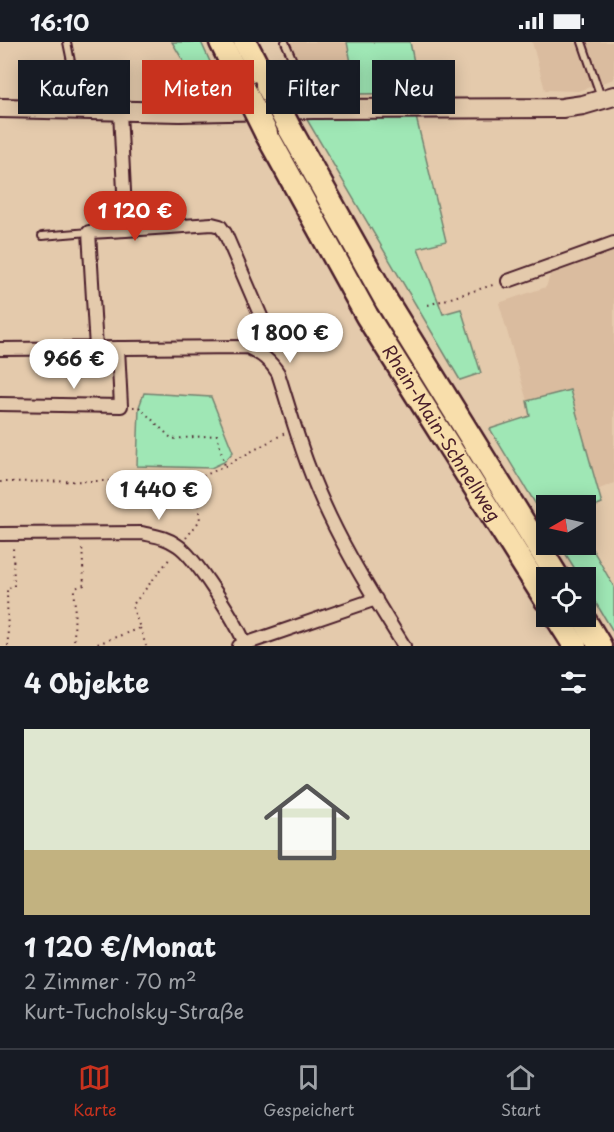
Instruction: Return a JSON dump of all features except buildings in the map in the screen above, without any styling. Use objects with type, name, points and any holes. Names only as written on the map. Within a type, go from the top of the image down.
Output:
[{"type":"highway","name":"Rhein-Main-Schnellweg","points":[[220,42],[266,134],[367,316],[536,584]]},
{"type":"highway","name":"Rhein-Main-Schnellweg","points":[[245,42],[290,129],[387,302],[551,567]]},
{"type":"highway","points":[[563,627],[575,646]]},
{"type":"highway","points":[[589,627],[600,646]]},
{"type":"street","points":[[360,109],[562,108],[608,98]]},
{"type":"street","points":[[0,108],[18,108]]},
{"type":"street","points":[[130,112],[266,110]]},
{"type":"street","points":[[120,114],[126,230]]},
{"type":"street","points":[[96,348],[89,232],[212,224],[220,226],[225,233],[262,321],[264,341],[260,353]]},
{"type":"street","points":[[508,281],[614,243]]},
{"type":"street","points":[[0,404],[121,406],[118,348]]},
{"type":"street","points":[[0,349],[247,348],[271,361],[278,373],[309,468],[325,506],[404,646]]},
{"type":"street","points":[[6,534],[142,533],[164,537],[179,546],[195,563],[239,629],[242,645],[376,599]]},
{"type":"lane","points":[[67,42],[71,60]]},
{"type":"lane","points":[[285,42],[293,60]]},
{"type":"lane","points":[[582,42],[608,98]]},
{"type":"lane","points":[[42,236],[89,232]]},
{"type":"path","points":[[428,305],[508,281]]},
{"type":"path","points":[[121,406],[139,407],[172,439],[217,435],[225,466]]},
{"type":"path","points":[[0,482],[195,480],[297,429]]},
{"type":"path","points":[[146,646],[132,606],[200,520],[195,480]]},
{"type":"path","points":[[6,534],[14,587],[7,588],[8,646]]},
{"type":"path","points":[[74,646],[75,588],[84,585],[82,534]]},
{"type":"path","points":[[92,646],[140,628]]},
{"type":"shaded area","points":[[288,42],[347,42],[350,60],[296,60]]},
{"type":"shaded area","points":[[532,42],[614,42],[614,79],[578,91],[545,90]]},
{"type":"shaded area","points":[[614,250],[614,483],[597,490],[570,390],[527,401],[499,303],[546,287],[551,272]]},
{"type":"green space","points":[[172,42],[201,42],[209,60],[183,60]]},
{"type":"green space","points":[[347,42],[410,42],[414,60],[372,60],[372,94],[360,94],[360,60],[350,60]]},
{"type":"green space","points":[[416,117],[446,241],[418,248],[443,314],[461,309],[481,373],[460,380],[306,118]]},
{"type":"green space","points":[[570,390],[602,504],[596,506],[596,495],[536,495],[536,505],[490,429],[530,416],[527,401]]},
{"type":"green space","points":[[144,393],[211,397],[233,452],[224,462],[211,468],[137,466],[139,407]]},
{"type":"green space","points":[[566,555],[596,555],[614,587],[614,633],[596,603],[596,567],[574,567]]}]
